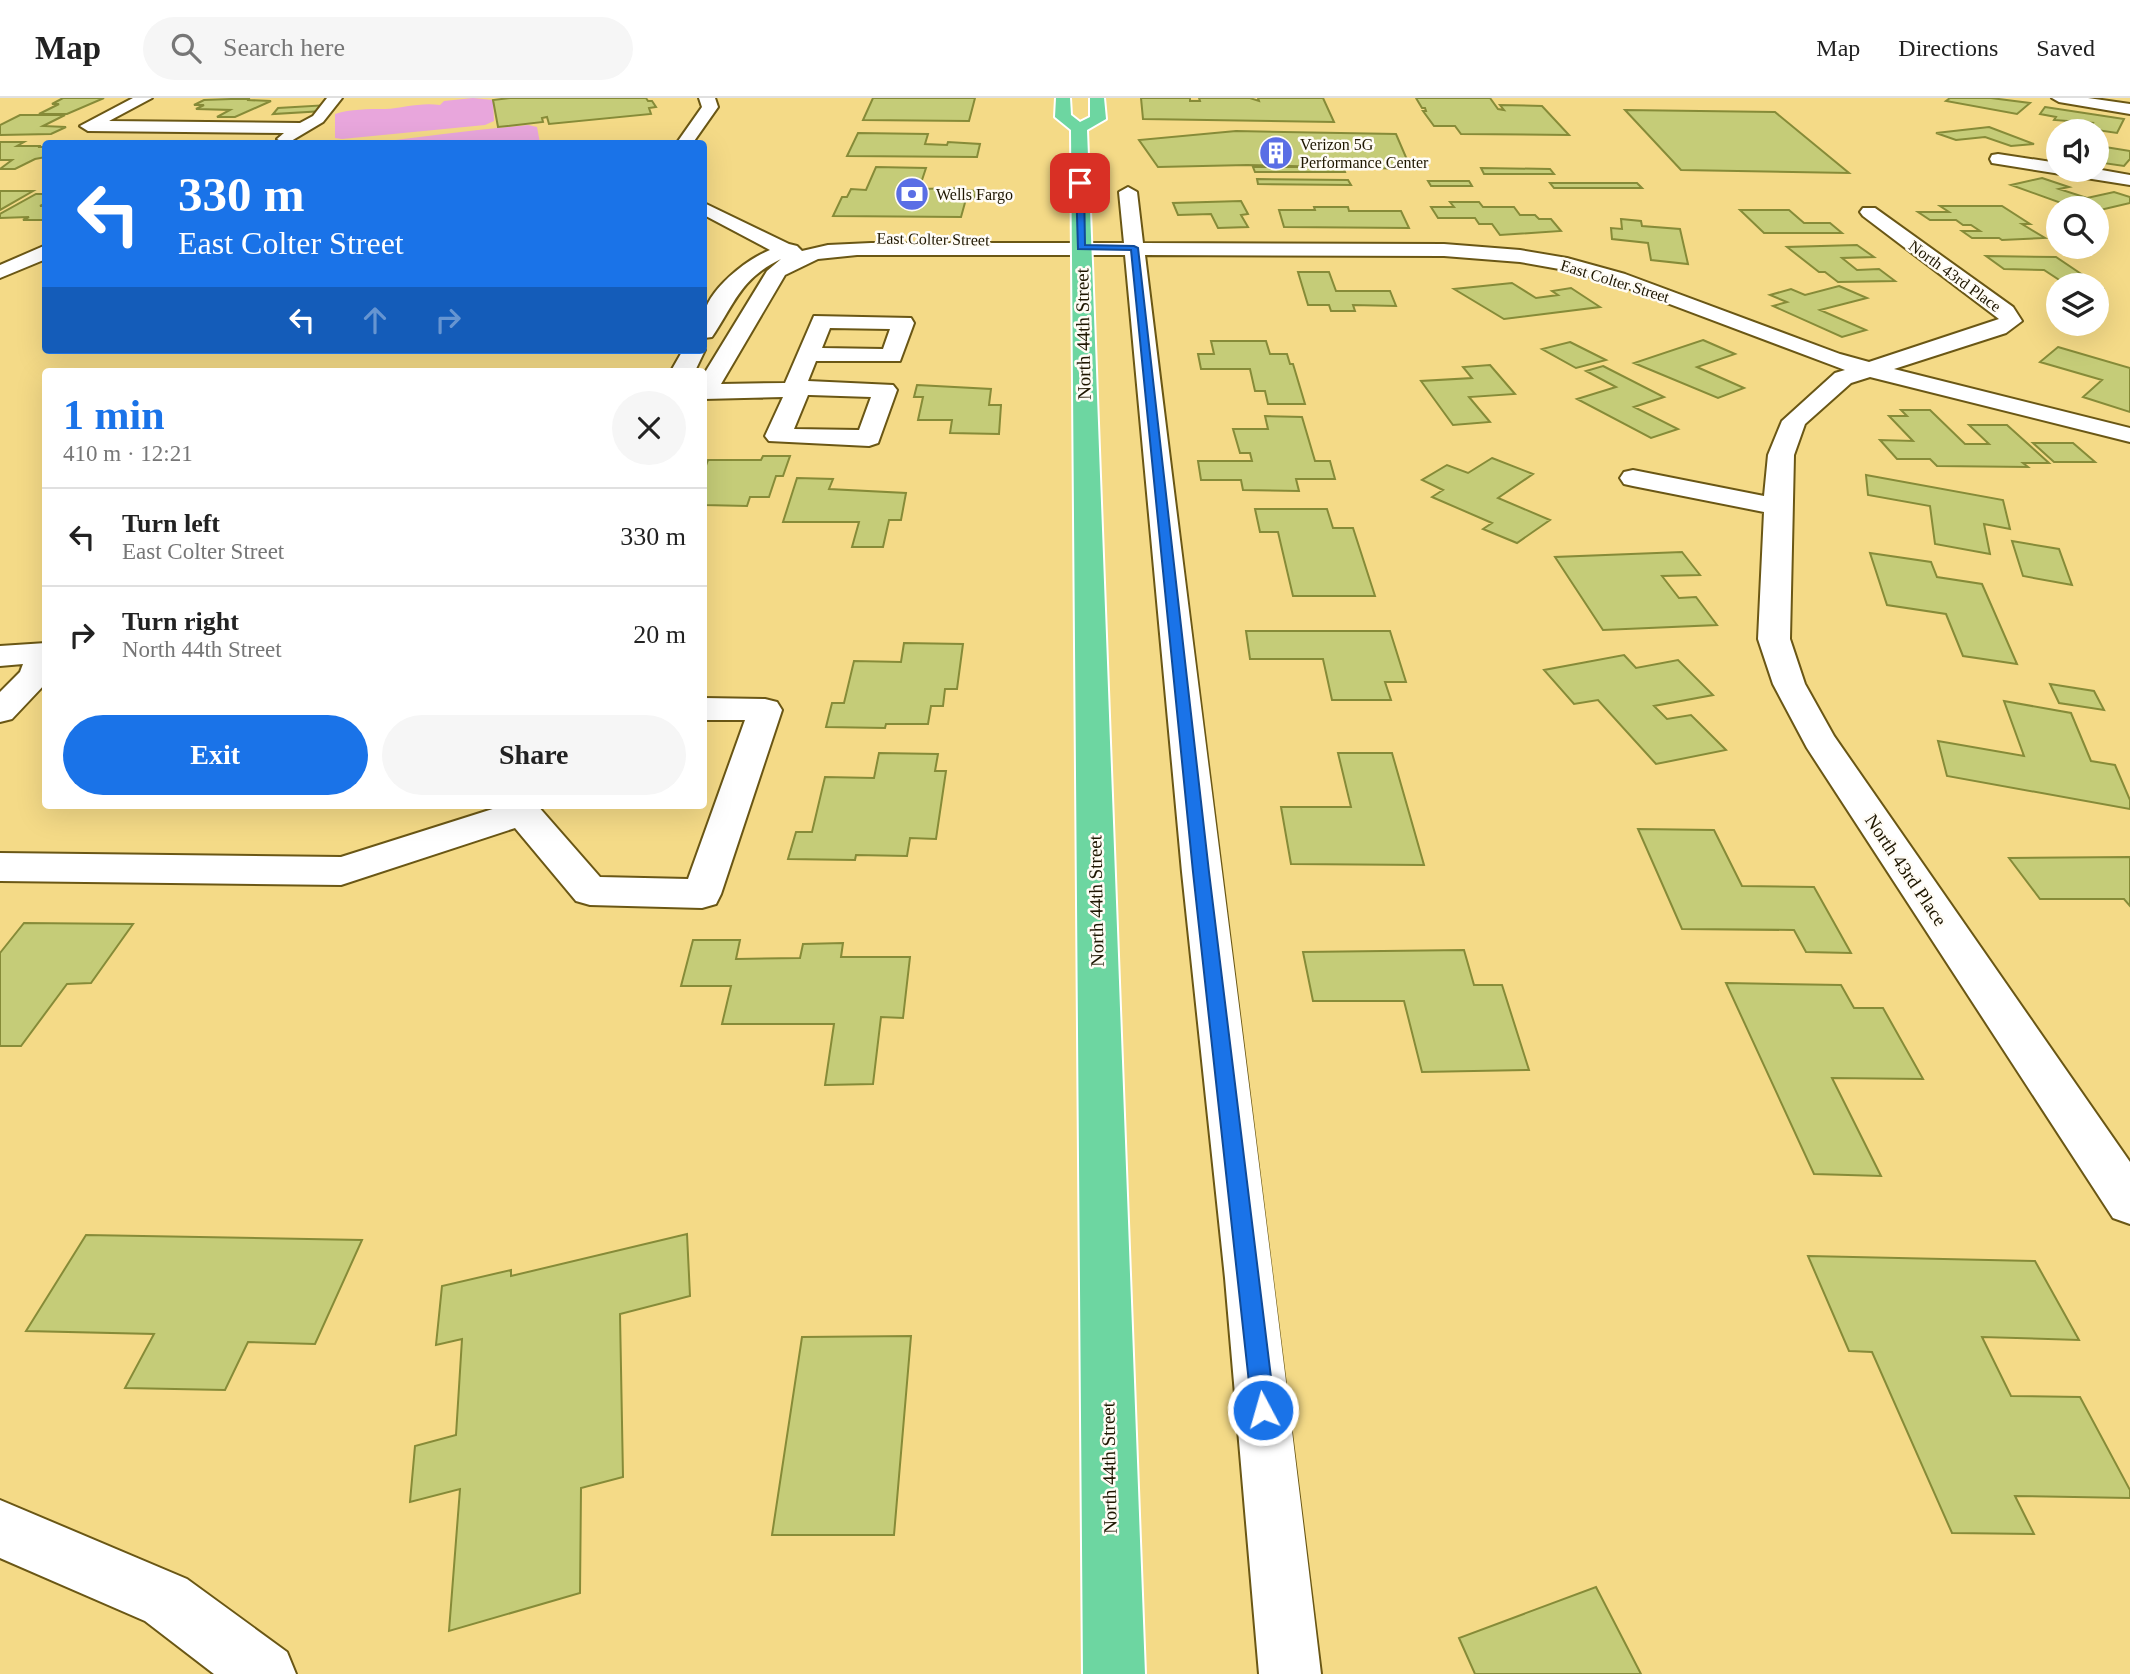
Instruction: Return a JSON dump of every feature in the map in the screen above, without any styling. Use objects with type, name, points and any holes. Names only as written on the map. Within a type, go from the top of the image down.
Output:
[{"type":"main road","points":[[1063,98],[1063,117],[1079,128],[1098,119],[1097,98]]},
{"type":"main road","name":"North 44th Street","points":[[1079,128],[1114,1674]]},
{"type":"street","points":[[284,140],[323,115],[335,98]]},
{"type":"street","points":[[687,140],[710,107],[706,98]]},
{"type":"street","points":[[2059,98],[2130,109]]},
{"type":"street","points":[[141,127],[170,105],[142,99],[89,126],[141,127],[306,128]]},
{"type":"street","points":[[263,140],[284,128],[301,108]]},
{"type":"street","points":[[1998,159],[2046,166]]},
{"type":"street","points":[[2109,177],[2130,180]]},
{"type":"street","points":[[1128,192],[1199,859],[1250,1278],[1290,1674]]},
{"type":"street","points":[[707,210],[792,254]]},
{"type":"street","name":"North 43rd Place","points":[[1868,212],[2005,312],[2011,321],[1998,328],[1843,378],[1794,421],[1781,455],[1776,506],[1774,639],[1789,684],[1819,740],[2130,1202]]},
{"type":"street","points":[[10,253],[42,241]]},
{"type":"street","name":"East Colter Street","points":[[792,254],[853,249],[1017,251],[1081,247],[1444,250],[1509,255],[1567,264],[1618,278],[1832,359],[2130,435]]},
{"type":"street","points":[[0,272],[42,253]]},
{"type":"street","points":[[707,326],[722,298],[739,277],[755,264],[792,254]]},
{"type":"street","points":[[707,386],[777,271],[792,254]]},
{"type":"street","points":[[707,391],[798,390],[796,382],[807,354]]},
{"type":"street","points":[[1633,478],[1776,506]]},
{"type":"street","points":[[0,656],[42,664]]},
{"type":"street","points":[[0,678],[42,664]]},
{"type":"street","points":[[0,711],[42,664]]},
{"type":"street","points":[[0,867],[341,872],[519,809],[590,891],[702,894],[765,710],[707,709]]},
{"type":"street","points":[[3,1535],[166,1600],[265,1674]]},
{"type":"shaded area","points":[[473,98],[493,100],[494,121],[485,125],[335,138],[335,114],[426,104],[440,105],[444,101]]},
{"type":"shaded area","points":[[528,125],[537,127],[539,140],[396,140]]},
{"type":"building","points":[[63,98],[104,98],[67,114],[39,114],[59,104],[52,104]]},
{"type":"building","points":[[646,98],[656,107],[649,108],[651,114],[549,124],[547,117],[542,118],[543,122],[498,127],[493,100]]},
{"type":"building","points":[[873,98],[975,98],[969,121],[863,120]]},
{"type":"building","points":[[1141,98],[1190,98],[1190,101],[1200,101],[1199,98],[1250,98],[1259,101],[1258,98],[1323,98],[1334,122],[1143,119]]},
{"type":"building","points":[[1416,98],[1490,98],[1498,109],[1504,110],[1500,105],[1542,106],[1569,135],[1461,134],[1455,126],[1434,126],[1423,111],[1426,111],[1425,108],[1422,108]]},
{"type":"building","points":[[1950,98],[1991,98],[2030,103],[2017,114],[1946,101]]},
{"type":"building","points":[[250,99],[247,100],[271,101],[235,117],[217,117],[230,110],[196,109],[204,105],[194,105],[204,100]]},
{"type":"building","points":[[328,105],[324,111],[273,114],[278,108]]},
{"type":"building","points":[[2045,107],[2124,119],[2117,133],[2109,132],[2109,119],[2055,119],[2056,117],[2040,114]]},
{"type":"building","points":[[1625,110],[1775,112],[1849,173],[1681,170]]},
{"type":"building","points":[[20,115],[65,115],[43,126],[66,127],[51,134],[0,135],[0,125]]},
{"type":"building","points":[[1989,127],[2034,144],[2011,146],[1985,137],[1956,140],[1936,133]]},
{"type":"building","name":"Verizon 5G Performance Center","points":[[1236,131],[1396,134],[1411,169],[1247,165],[1158,167],[1139,140]]},
{"type":"building","points":[[858,133],[928,134],[925,144],[980,144],[977,157],[847,156]]},
{"type":"building","points":[[0,142],[24,142],[17,146],[42,147],[42,158],[15,169],[0,169],[12,160],[0,160]]},
{"type":"building","points":[[2109,148],[2130,151],[2130,159],[2124,166],[2109,164]]},
{"type":"building","name":"Wells Fargo","points":[[876,167],[926,168],[919,189],[963,188],[962,190],[976,191],[974,199],[966,199],[961,217],[833,216],[842,197],[847,197],[851,189],[866,190]]},
{"type":"building","points":[[1253,167],[1343,167],[1345,172],[1255,172]]},
{"type":"building","points":[[1481,168],[1550,169],[1554,174],[1484,174]]},
{"type":"building","points":[[2042,178],[2046,182],[2069,187],[2059,189],[2081,196],[2046,198],[2011,185]]},
{"type":"building","points":[[1257,179],[1348,180],[1351,185],[1258,184]]},
{"type":"building","points":[[1428,181],[1469,181],[1472,186],[1431,186]]},
{"type":"building","points":[[1550,183],[1637,183],[1642,188],[1554,188]]},
{"type":"building","points":[[0,191],[33,191],[0,210]]},
{"type":"building","points":[[2114,192],[2130,197],[2130,203],[2109,208],[2109,196],[2096,196]]},
{"type":"building","points":[[36,194],[42,194],[42,220],[23,220],[29,217],[0,218],[0,214]]},
{"type":"building","points":[[1241,201],[1248,214],[1241,215],[1248,227],[1218,228],[1211,214],[1178,215],[1173,203]]},
{"type":"building","points":[[1450,202],[1479,202],[1483,207],[1514,207],[1520,215],[1551,219],[1561,231],[1500,235],[1492,224],[1479,224],[1475,218],[1438,218],[1431,207],[1454,207]]},
{"type":"building","points":[[1940,206],[2002,206],[2030,224],[2022,224],[2045,238],[1972,238],[1962,231],[1980,231],[1971,225],[1963,225],[1956,220],[1930,220],[1918,212],[1949,212]]},
{"type":"building","points":[[1314,207],[1348,207],[1349,211],[1401,211],[1409,228],[1284,227],[1279,210],[1315,210]]},
{"type":"building","points":[[1740,210],[1789,210],[1804,223],[1830,223],[1842,233],[1764,233]]},
{"type":"building","points":[[1621,219],[1641,221],[1642,226],[1680,229],[1688,264],[1651,260],[1648,243],[1612,239],[1611,228],[1622,229]]},
{"type":"building","points":[[1857,245],[1874,257],[1842,258],[1857,270],[1879,269],[1895,281],[1838,282],[1825,272],[1819,272],[1787,247]]},
{"type":"building","points":[[1986,256],[2059,259],[2080,273],[2049,273],[2044,270],[2004,269]]},
{"type":"building","points":[[1298,272],[1329,272],[1336,291],[1390,291],[1396,306],[1353,305],[1355,311],[1331,311],[1329,305],[1308,305]]},
{"type":"building","points":[[1512,283],[1536,298],[1558,295],[1552,291],[1571,288],[1600,307],[1504,319],[1454,289]]},
{"type":"building","points":[[1839,286],[1867,298],[1820,310],[1866,330],[1842,337],[1773,306],[1787,302],[1770,295],[1791,289],[1805,295]]},
{"type":"building","points":[[1703,340],[1735,354],[1697,367],[1744,388],[1718,398],[1634,363]]},
{"type":"building","points":[[1211,341],[1266,341],[1270,354],[1287,354],[1290,364],[1293,364],[1305,404],[1268,404],[1265,391],[1255,391],[1250,369],[1201,369],[1198,354],[1214,354]]},
{"type":"building","points":[[1570,342],[1606,360],[1576,368],[1542,349]]},
{"type":"building","points":[[2058,347],[2130,368],[2130,412],[2083,397],[2102,380],[2040,362]]},
{"type":"building","points":[[1490,365],[1515,394],[1469,397],[1490,422],[1453,425],[1421,381],[1472,378],[1463,367]]},
{"type":"building","points":[[1603,366],[1664,397],[1634,407],[1678,429],[1651,438],[1577,399],[1616,387],[1586,371]]},
{"type":"building","points":[[917,385],[991,389],[989,405],[1001,405],[999,434],[950,433],[952,420],[918,420],[923,397],[914,397]]},
{"type":"building","points":[[1901,410],[1930,410],[1965,444],[1989,444],[1969,425],[2007,425],[2049,463],[2023,463],[2028,467],[1937,466],[1930,459],[1897,459],[1880,440],[1913,441],[1889,416],[1907,416]]},
{"type":"building","points":[[1265,416],[1302,417],[1315,461],[1330,461],[1335,479],[1296,479],[1299,491],[1243,490],[1241,480],[1201,480],[1198,461],[1252,461],[1250,453],[1240,453],[1233,429],[1268,429]]},
{"type":"building","points":[[2033,443],[2073,443],[2095,462],[2054,462]]},
{"type":"building","points":[[763,456],[790,456],[783,476],[776,476],[769,497],[750,497],[747,506],[707,505],[708,460],[761,460]]},
{"type":"building","points":[[1492,458],[1533,474],[1498,498],[1550,520],[1517,543],[1483,529],[1492,523],[1432,497],[1443,490],[1422,480],[1447,465],[1468,473]]},
{"type":"building","points":[[1866,475],[2003,500],[2010,529],[1984,524],[1990,554],[1935,544],[1930,506],[1868,495]]},
{"type":"building","points":[[797,478],[833,479],[829,489],[906,493],[901,520],[889,520],[883,547],[852,547],[859,522],[783,522]]},
{"type":"building","points":[[1255,509],[1327,509],[1333,528],[1353,528],[1375,596],[1293,596],[1278,532],[1260,532]]},
{"type":"building","points":[[2012,541],[2059,549],[2072,585],[2023,576]]},
{"type":"building","points":[[1682,552],[1700,575],[1662,576],[1679,598],[1696,597],[1717,625],[1603,630],[1555,557]]},
{"type":"building","points":[[1870,553],[1931,562],[1937,577],[1982,584],[2017,664],[1963,656],[1946,614],[1887,605]]},
{"type":"building","points":[[1246,631],[1390,631],[1406,682],[1385,682],[1391,700],[1332,700],[1323,659],[1250,659]]},
{"type":"building","points":[[904,643],[963,644],[957,689],[945,689],[943,706],[931,706],[928,724],[886,724],[885,728],[826,727],[832,703],[844,703],[854,661],[901,662]]},
{"type":"building","points":[[1624,655],[1636,668],[1678,660],[1713,695],[1654,706],[1667,719],[1691,715],[1726,750],[1656,764],[1598,700],[1574,704],[1544,670]]},
{"type":"building","points":[[2050,684],[2094,691],[2104,710],[2059,703]]},
{"type":"building","points":[[2004,701],[2071,713],[2091,761],[2115,765],[2130,800],[2130,809],[1947,776],[1938,741],[2024,756]]},
{"type":"building","points":[[879,753],[938,754],[935,771],[946,771],[936,839],[910,838],[907,856],[856,855],[855,860],[788,859],[796,832],[812,832],[825,777],[874,778]]},
{"type":"building","points":[[1338,753],[1392,753],[1424,865],[1291,864],[1281,807],[1351,807]]},
{"type":"building","points":[[1638,829],[1714,830],[1742,886],[1814,887],[1851,953],[1806,952],[1794,930],[1682,929]]},
{"type":"building","points":[[2130,857],[2130,906],[2124,899],[2040,899],[2009,858]]},
{"type":"building","points":[[24,923],[133,924],[91,983],[67,984],[21,1046],[0,1046],[0,953]]},
{"type":"building","points":[[693,940],[740,940],[736,959],[800,958],[803,944],[843,943],[841,957],[910,957],[903,1018],[881,1017],[873,1084],[825,1085],[834,1024],[722,1024],[731,986],[681,986]]},
{"type":"building","points":[[1464,950],[1474,985],[1502,985],[1529,1070],[1422,1072],[1404,1001],[1313,1001],[1303,952]]},
{"type":"building","points":[[1726,983],[1841,985],[1854,1008],[1883,1008],[1923,1079],[1832,1078],[1881,1176],[1814,1174]]},
{"type":"building","points":[[687,1234],[690,1296],[620,1314],[623,1477],[581,1488],[580,1593],[449,1631],[460,1489],[410,1502],[415,1446],[456,1435],[462,1339],[436,1345],[442,1286],[511,1270],[511,1276]]},
{"type":"building","points":[[86,1235],[362,1240],[315,1344],[248,1342],[225,1390],[125,1388],[154,1334],[26,1331]]},
{"type":"building","points":[[1808,1256],[2035,1261],[2079,1340],[1982,1337],[2011,1396],[2080,1397],[2130,1490],[2130,1498],[2015,1496],[2034,1534],[1952,1533],[1872,1352],[1849,1351]]},
{"type":"building","points":[[911,1336],[894,1535],[772,1535],[802,1337]]},
{"type":"building","points":[[1596,1587],[1641,1674],[1475,1674],[1459,1638]]},
{"type":"place","name":"Verizon 5G Performance Center","points":[[1276,153]]},
{"type":"place","name":"Wells Fargo","points":[[912,194]]},
{"type":"route","points":[[1080,183],[1081,247],[1134,248],[1201,872],[1250,1278],[1263,1410]]}]
